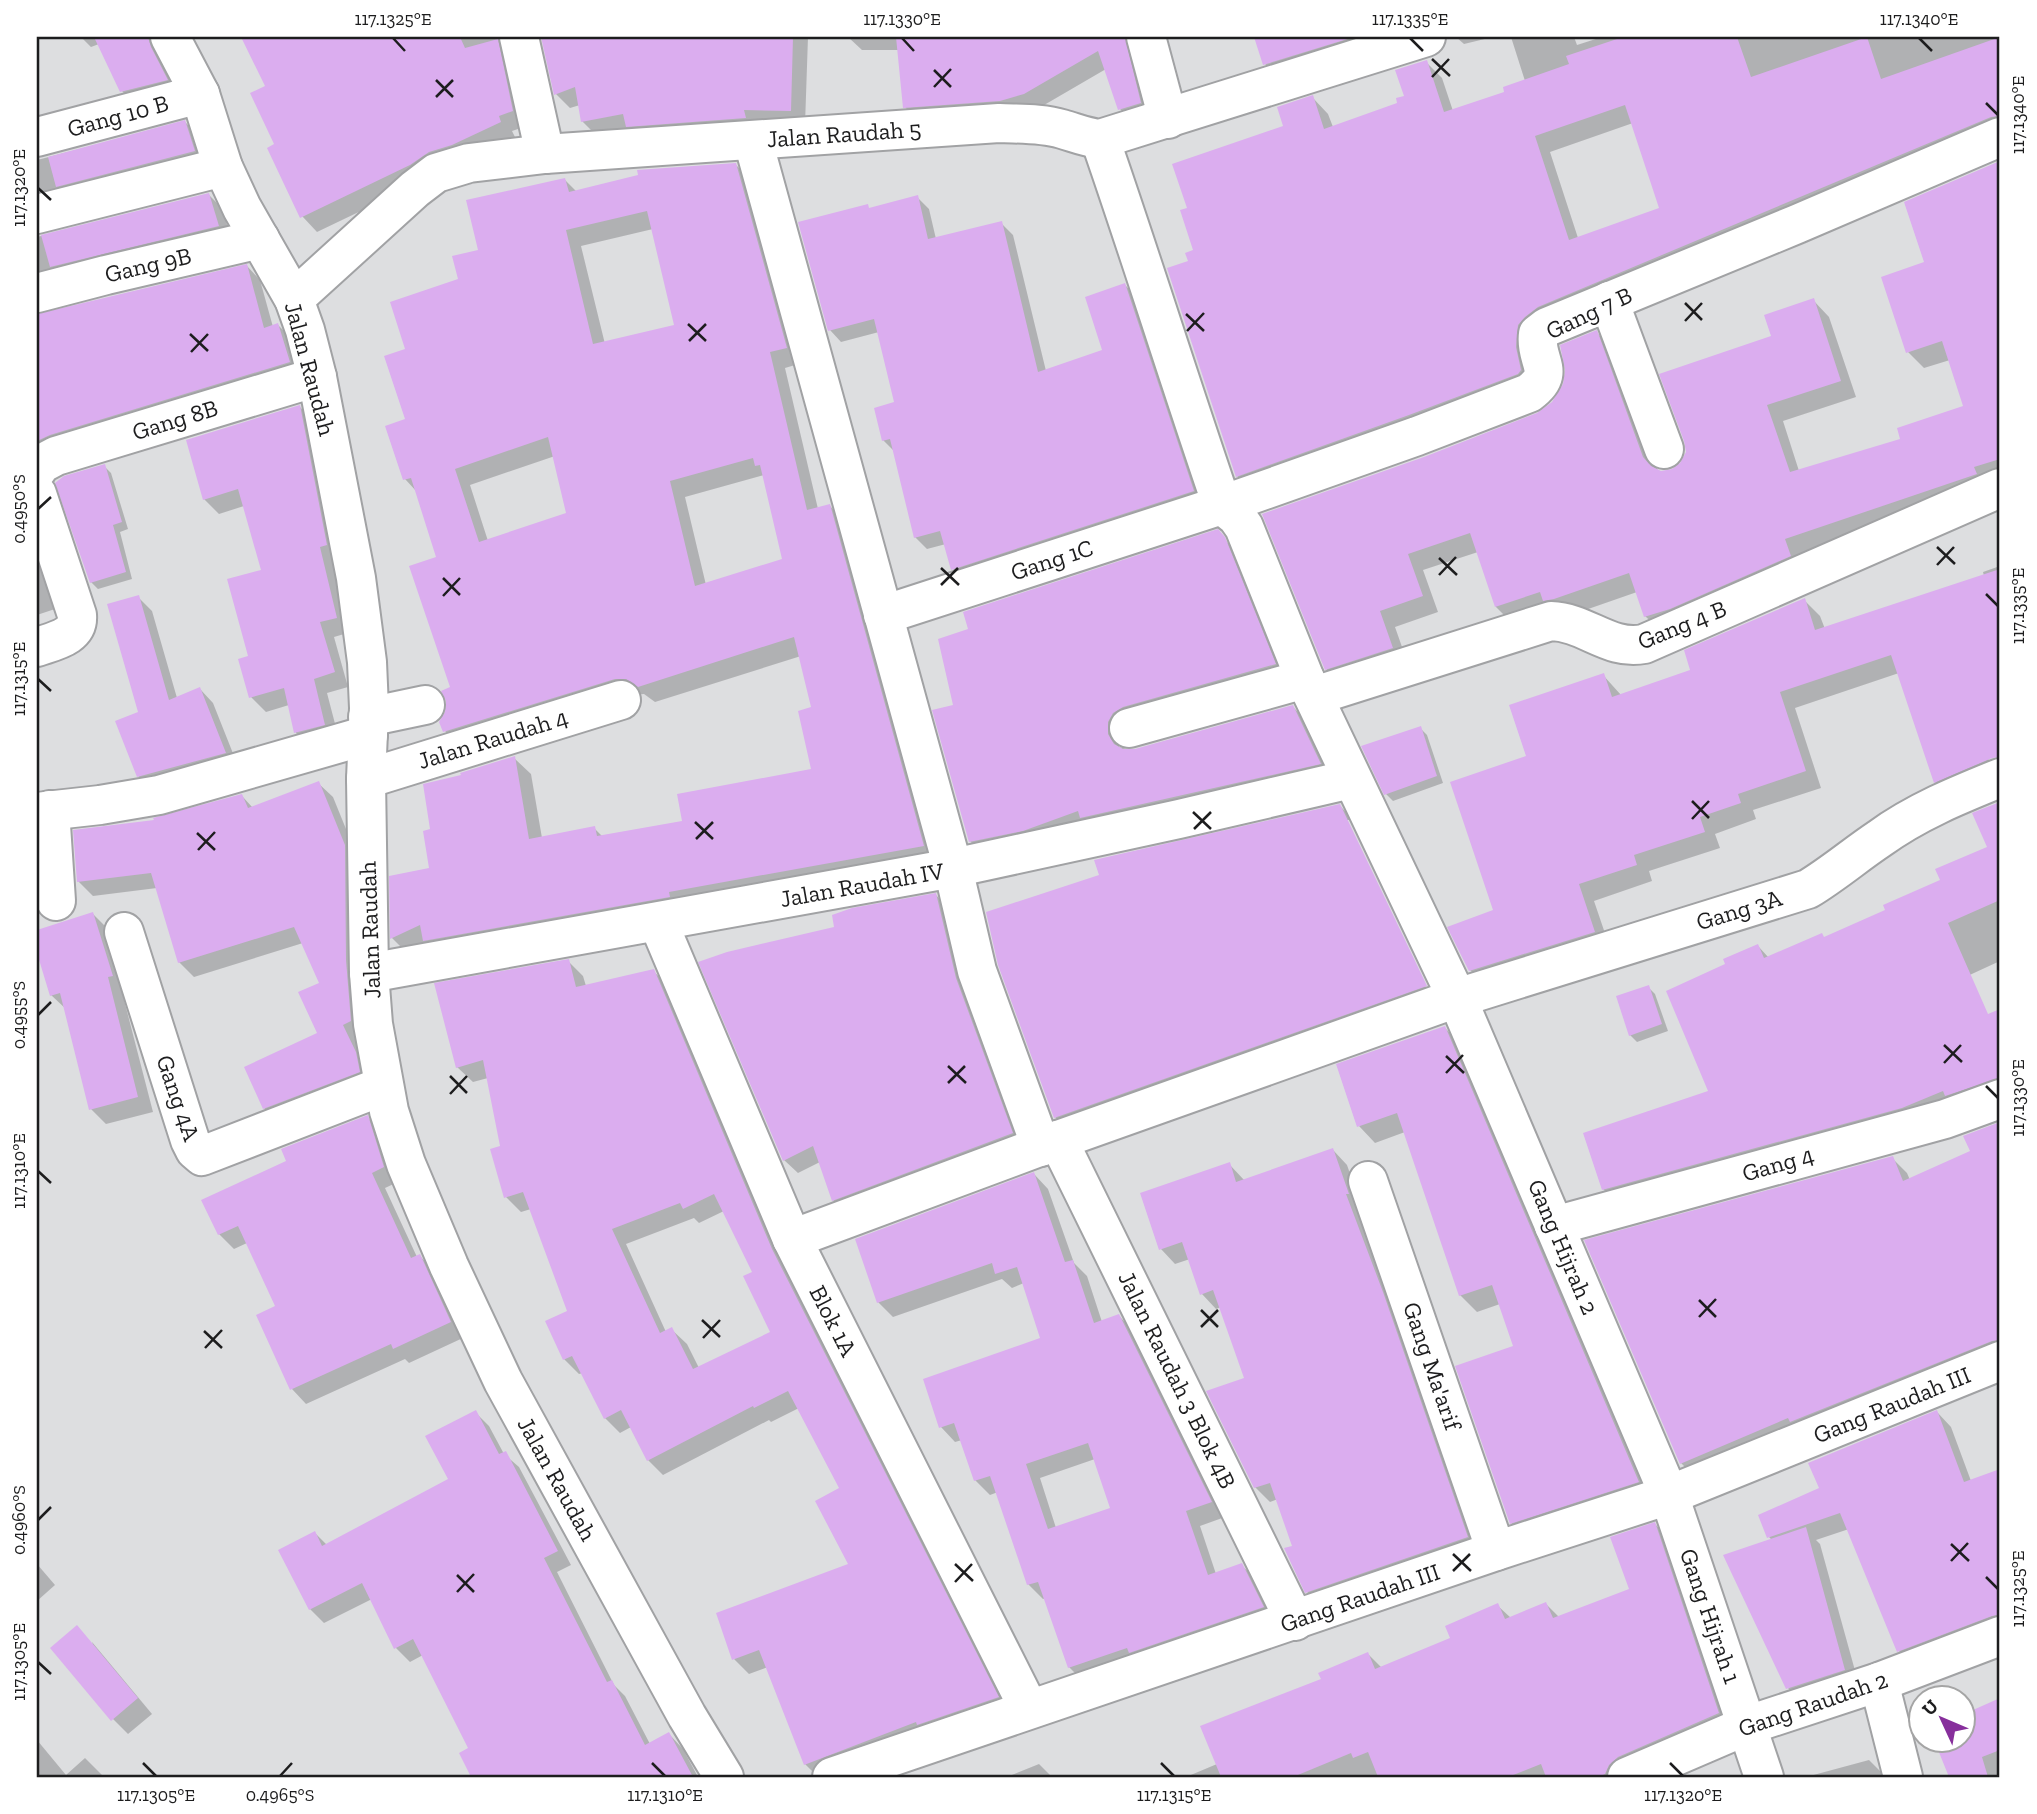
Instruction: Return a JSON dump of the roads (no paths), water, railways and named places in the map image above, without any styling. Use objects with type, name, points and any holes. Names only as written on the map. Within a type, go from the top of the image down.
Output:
[{"type":"street","name":"Jalan Raudah","points":[[170,37],[200,94],[223,167],[294,299],[317,377],[356,578],[368,662],[366,779],[369,973],[373,1024],[389,1111],[407,1164],[449,1266],[503,1381],[687,1716],[724,1777]]},
{"type":"street","points":[[519,37],[545,154]]},
{"type":"street","points":[[1146,37],[1168,119]]},
{"type":"street","name":"Jalan Raudah 5","points":[[294,299],[415,189],[436,173],[468,163],[545,154],[999,123],[1062,129],[1077,136],[1100,139],[1426,37]]},
{"type":"street","name":"Gang 10 B","points":[[37,137],[200,94]]},
{"type":"street","name":"Gang 7 B","points":[[1222,505],[1529,393],[1539,385],[1544,375],[1537,341],[1538,334],[1547,327],[1797,225],[2000,137]]},
{"type":"street","points":[[1100,139],[1222,505]]},
{"type":"street","name":"Jalan Raudah 3 Blok 4B","points":[[753,141],[953,868],[977,971],[1050,1143],[1295,1621]]},
{"type":"street","points":[[37,214],[223,167]]},
{"type":"street","name":"Gang 9B","points":[[37,293],[260,239]]},
{"type":"street","points":[[1609,301],[1664,449]]},
{"type":"street","name":"Gang 8B","points":[[37,470],[41,464],[56,456],[317,377]]},
{"type":"street","name":"Gang 4 B","points":[[1129,728],[1309,687],[1551,621],[1570,623],[1629,647],[1644,644],[2000,488]]},
{"type":"street","points":[[37,494],[78,623],[74,631],[61,639],[37,647]]},
{"type":"street","name":"Gang 1C","points":[[883,615],[1222,505]]},
{"type":"street","name":"Gang Hijrah 2","points":[[1222,505],[1237,517],[1244,527],[1309,687],[1457,998],[1669,1495]]},
{"type":"street","name":"Jalan Raudah 4","points":[[366,779],[621,700]]},
{"type":"street","points":[[56,901],[43,811],[159,795],[425,705]]},
{"type":"street","name":"Gang 3A","points":[[792,1240],[1050,1143],[1457,998],[1808,889],[1879,838],[1943,800],[2000,778]]},
{"type":"street","name":"Jalan Raudah IV","points":[[369,973],[953,868],[1351,779]]},
{"type":"street","name":"Blok 1A","points":[[658,922],[792,1240],[1029,1709]]},
{"type":"street","name":"Gang 4A","points":[[124,932],[190,1140],[202,1156],[383,1086]]},
{"type":"street","name":"Gang 4","points":[[1554,1226],[1945,1119],[2000,1099]]},
{"type":"street","name":"Gang Ma'arif","points":[[1368,1181],[1496,1551]]},
{"type":"street","name":"Gang Raudah III","points":[[832,1777],[1496,1551],[1669,1495],[2000,1362]]},
{"type":"street","name":"Gang Hijrah 1","points":[[1669,1495],[1764,1777]]},
{"type":"street","name":"Gang Raudah 2","points":[[1628,1777],[1748,1725],[1879,1682],[2000,1636]]},
{"type":"street","points":[[1879,1682],[1903,1777]]}]
